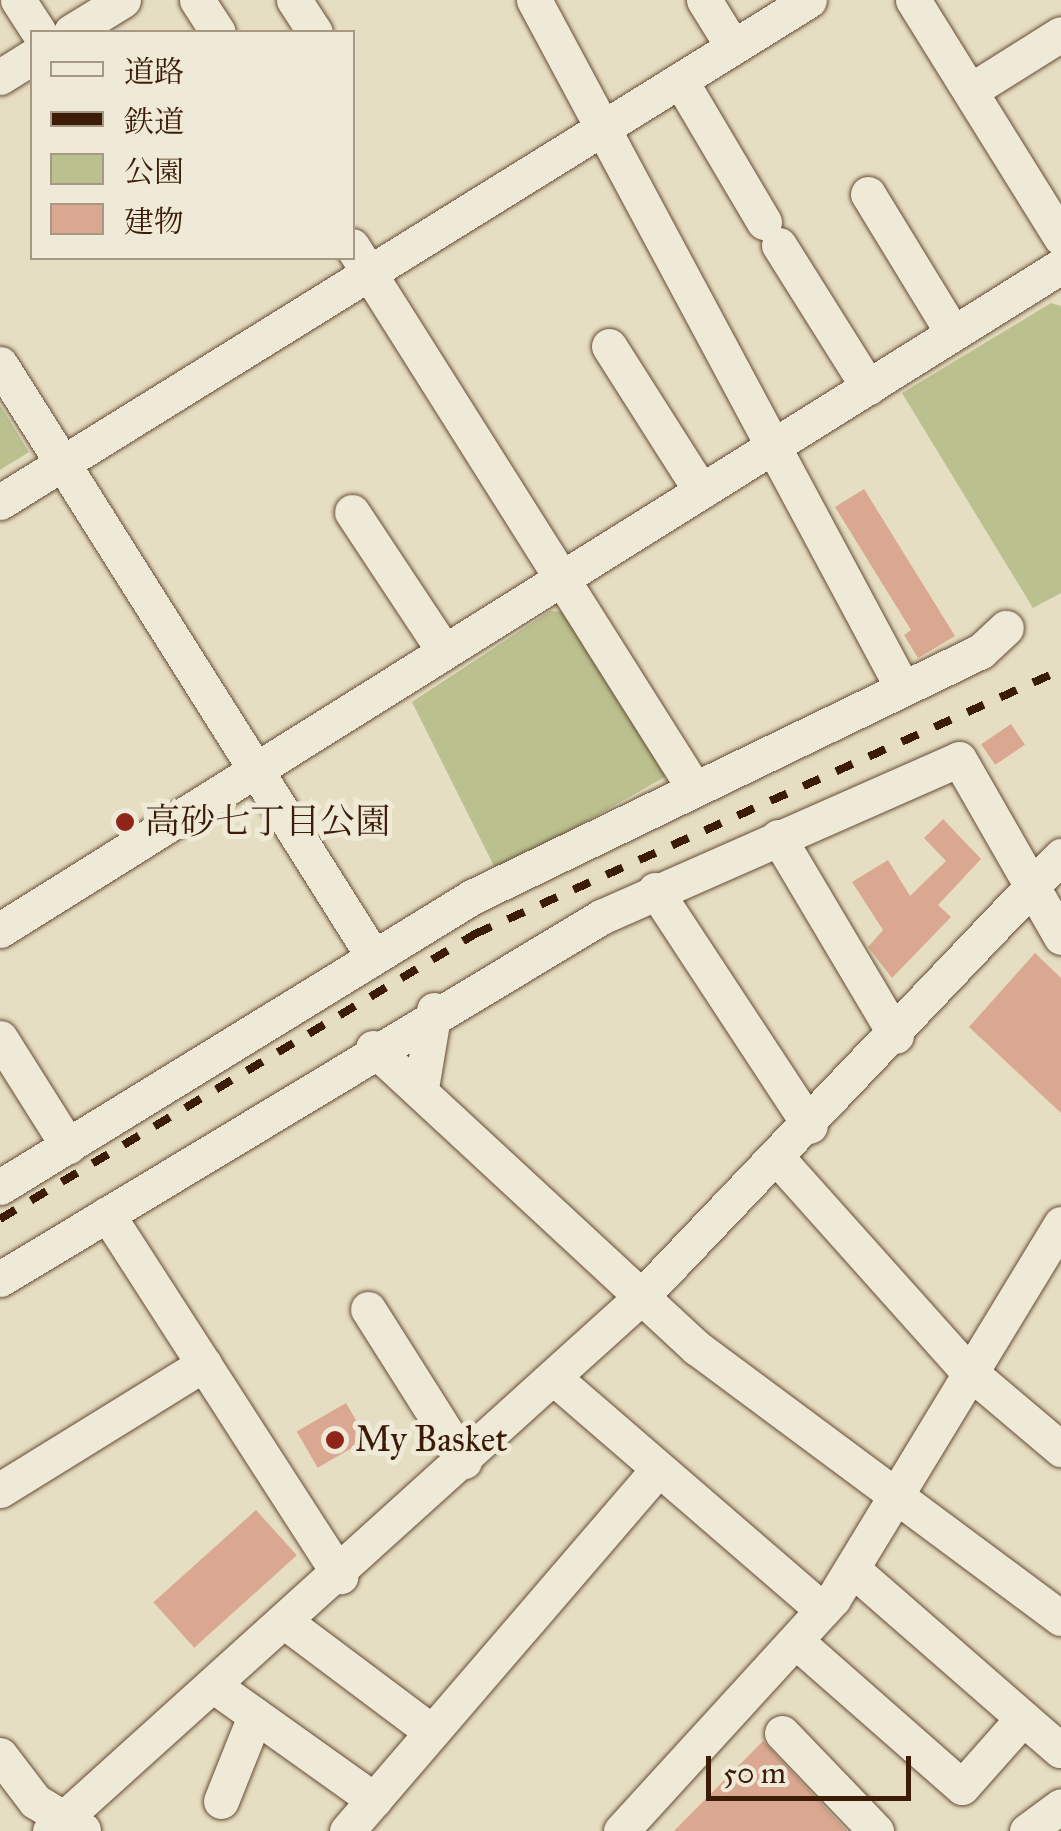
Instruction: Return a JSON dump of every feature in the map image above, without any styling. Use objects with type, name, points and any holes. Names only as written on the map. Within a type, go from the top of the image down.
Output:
[{"type":"street","points":[[18,0],[38,30]]},
{"type":"street","points":[[74,30],[124,0]]},
{"type":"street","points":[[197,0],[217,30]]},
{"type":"street","points":[[294,0],[313,30]]},
{"type":"street","points":[[534,0],[902,687]]},
{"type":"street","points":[[704,0],[733,47]]},
{"type":"street","points":[[914,0],[1061,238]]},
{"type":"street","points":[[0,502],[361,259],[602,127],[799,3]]},
{"type":"street","points":[[970,90],[1061,34]]},
{"type":"street","points":[[0,78],[30,58]]},
{"type":"street","points":[[680,80],[868,387]]},
{"type":"street","points":[[868,194],[953,333]]},
{"type":"street","points":[[361,259],[692,786]]},
{"type":"street","points":[[0,930],[1061,266]]},
{"type":"street","points":[[609,346],[700,491]]},
{"type":"street","points":[[0,364],[373,956]]},
{"type":"street","points":[[352,512],[444,650]]},
{"type":"street","points":[[0,1187],[373,956],[692,786],[981,651],[1006,628]]},
{"type":"street","points":[[0,1279],[434,1010],[655,890],[958,759],[1014,845],[1032,893],[1061,937]]},
{"type":"street","points":[[778,837],[896,1036]]},
{"type":"street","points":[[0,1755],[34,1801],[66,1827],[639,1299],[779,1160],[1032,893],[1061,856]]},
{"type":"street","points":[[655,890],[810,1126]]},
{"type":"street","points":[[421,1088],[434,1010]]},
{"type":"street","points":[[0,1038],[68,1146]]},
{"type":"street","points":[[373,1048],[421,1088],[639,1299],[1061,1618]]},
{"type":"street","points":[[779,1160],[965,1368],[1061,1449]]},
{"type":"street","points":[[107,1214],[340,1576]]},
{"type":"street","points":[[621,1831],[798,1643],[823,1610],[852,1568],[965,1368],[1048,1271],[1061,1224]]},
{"type":"street","points":[[368,1309],[464,1462]]},
{"type":"street","points":[[0,1490],[204,1364]]},
{"type":"street","points":[[554,1378],[823,1610]]},
{"type":"street","points":[[347,1831],[658,1470]]},
{"type":"street","points":[[852,1568],[1060,1750]]},
{"type":"street","points":[[288,1624],[432,1732]]},
{"type":"street","points":[[798,1643],[962,1786],[1024,1718]]},
{"type":"street","points":[[218,1688],[374,1800]]},
{"type":"street","points":[[222,1800],[256,1716]]},
{"type":"street","points":[[782,1734],[876,1831]]},
{"type":"street","points":[[1028,1831],[1061,1806]]},
{"type":"green space","points":[[1051,303],[1061,306],[1061,593],[1033,608],[902,393]]},
{"type":"green space","points":[[0,405],[29,452],[0,470]]},
{"type":"green space","points":[[550,611],[570,612],[670,774],[497,872],[412,702]]},
{"type":"building","points":[[864,489],[955,636],[918,658],[904,635],[911,630],[835,507]]},
{"type":"building","points":[[1011,724],[1025,745],[995,765],[981,744]]},
{"type":"building","points":[[943,819],[981,859],[938,905],[951,917],[892,978],[868,947],[883,930],[852,882],[888,860],[910,896],[946,861],[924,838]]},
{"type":"building","points":[[1035,953],[1061,978],[1061,1113],[969,1027]]},
{"type":"building","points":[[346,1403],[367,1439],[318,1468],[297,1432]]},
{"type":"building","points":[[256,1510],[297,1555],[194,1648],[153,1602]]},
{"type":"building","points":[[763,1741],[847,1831],[674,1831]]},
{"type":"railway","points":[[0,1219],[475,934],[1061,670]]},
{"type":"place","name":"高砂七丁目公園","points":[[125,822]]},
{"type":"place","name":"My Basket","points":[[335,1440]]}]
